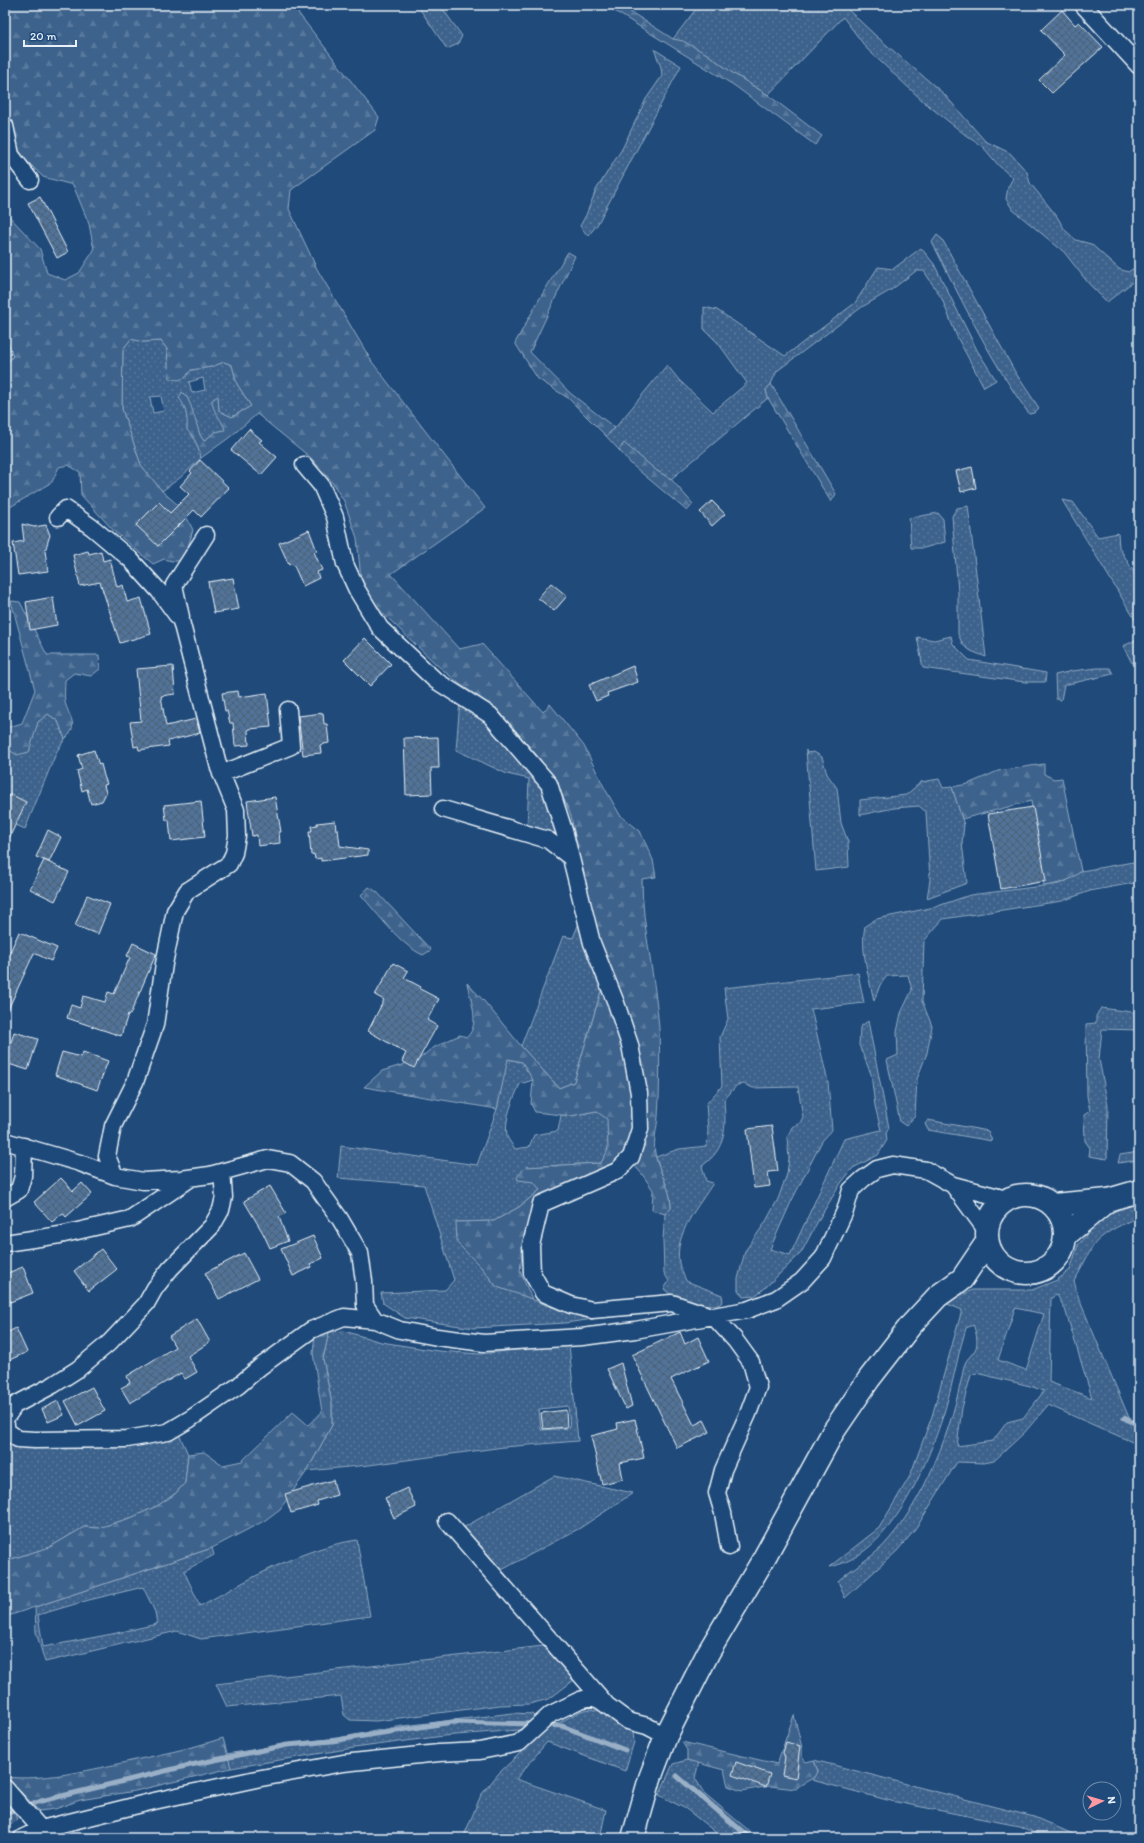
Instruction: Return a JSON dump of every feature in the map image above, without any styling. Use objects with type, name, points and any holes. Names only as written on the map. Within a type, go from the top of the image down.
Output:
[{"type":"street","points":[[1083,5],[1139,66]]},
{"type":"street","points":[[5,126],[11,155],[30,180]]},
{"type":"street","points":[[304,465],[321,485],[335,517],[345,564],[380,628],[434,680],[490,715],[517,744],[549,784],[565,834],[592,943],[616,1003],[630,1045],[639,1093],[640,1129],[631,1157],[617,1171],[541,1204],[532,1245],[532,1273],[543,1293],[572,1305],[592,1310],[672,1303],[714,1317],[735,1340],[751,1362],[758,1387],[748,1414],[723,1470],[717,1493],[723,1513],[729,1547]]},
{"type":"street","points":[[58,517],[66,509],[93,528],[130,559],[159,591],[181,621]]},
{"type":"street","points":[[115,1176],[107,1156],[113,1126],[135,1082],[156,1025],[164,964],[175,911],[187,891],[228,864],[234,853],[237,836],[236,810],[222,774],[181,621],[174,585],[206,535]]},
{"type":"street","points":[[222,774],[291,746],[288,710]]},
{"type":"street","points":[[443,809],[548,840],[570,857]]},
{"type":"street","points":[[5,1141],[80,1163],[115,1176],[143,1181],[192,1178],[222,1172],[268,1159],[290,1163],[313,1182],[340,1219],[360,1254],[364,1281],[365,1305],[375,1320]]},
{"type":"street","points":[[5,1198],[19,1190],[23,1176],[24,1146]]},
{"type":"street","points":[[222,1172],[224,1197],[221,1210],[212,1226],[170,1269],[155,1288],[146,1304],[109,1343],[65,1378],[15,1405],[5,1419],[7,1431],[18,1439],[35,1440],[127,1439],[168,1432],[190,1419],[238,1386],[260,1366],[311,1330],[344,1317],[375,1320],[400,1330],[437,1337],[484,1343],[582,1336],[635,1330],[747,1310],[776,1299],[802,1281],[823,1258],[845,1211],[851,1190],[863,1179],[878,1169],[894,1165],[926,1170],[953,1185],[1006,1199]]},
{"type":"street","points":[[5,1243],[60,1235],[130,1219],[192,1178]]},
{"type":"street","points":[[953,1185],[986,1236],[991,1254],[1008,1270],[1019,1273],[1030,1273],[1041,1270],[1050,1265],[1058,1257],[1063,1247],[1065,1236],[1064,1225],[1060,1214],[1053,1205],[1042,1198],[1030,1194],[1017,1195],[1006,1199],[996,1207],[989,1218],[986,1236],[962,1279]]},
{"type":"street","points":[[1053,1205],[1108,1200],[1139,1191]]},
{"type":"street","points":[[1065,1236],[1108,1200]]},
{"type":"street","points":[[632,1838],[650,1778],[666,1736],[708,1653],[763,1560],[833,1432],[869,1379],[911,1325],[938,1296],[962,1279],[1008,1270]]},
{"type":"street","points":[[447,1522],[609,1707]]},
{"type":"street","points":[[22,1838],[41,1829],[154,1800],[343,1763],[439,1753],[480,1751],[519,1742],[551,1714],[580,1700],[592,1697],[601,1701],[628,1721],[647,1726],[666,1736]]},
{"type":"street","points":[[10,1793],[41,1829]]},
{"type":"green space","points":[[5,5],[292,5],[379,117],[375,130],[291,190],[289,209],[317,269],[372,362],[485,508],[391,574],[459,649],[482,644],[543,712],[550,704],[584,746],[604,787],[620,815],[640,831],[653,860],[656,877],[642,879],[644,916],[659,1029],[659,1095],[655,1149],[659,1167],[667,1186],[670,1199],[671,1207],[665,1214],[652,1210],[653,1190],[633,1164],[646,1133],[594,933],[571,816],[561,792],[540,759],[497,709],[461,685],[437,665],[371,602],[361,580],[357,538],[344,501],[329,478],[311,458],[257,414],[230,437],[201,458],[194,439],[187,430],[186,413],[179,398],[182,392],[187,397],[200,435],[204,441],[215,432],[225,430],[222,422],[215,412],[212,400],[218,396],[219,411],[232,417],[251,406],[237,384],[232,365],[224,362],[211,367],[191,370],[185,378],[178,380],[169,378],[167,349],[161,341],[143,342],[131,339],[123,349],[122,409],[141,465],[162,491],[179,506],[193,530],[184,561],[164,559],[153,564],[114,531],[81,495],[80,472],[68,465],[59,467],[52,482],[5,510],[5,366],[13,356],[5,334],[5,212],[40,249],[47,273],[65,280],[79,273],[94,250],[89,224],[73,185],[43,177],[21,155],[14,139],[5,103]]},
{"type":"green space","points":[[417,5],[440,5],[462,36],[458,44],[447,49]]},
{"type":"green space","points":[[605,5],[620,5],[673,39],[683,41],[707,54],[734,74],[768,95],[822,136],[815,145],[735,86]]},
{"type":"green space","points":[[699,5],[831,5],[836,9],[843,5],[876,36],[944,94],[985,141],[1010,153],[1027,172],[1030,183],[1056,215],[1065,230],[1076,240],[1091,244],[1119,269],[1128,272],[1139,265],[1139,277],[1107,302],[1089,284],[1064,252],[1013,210],[1006,199],[1008,187],[1013,178],[999,166],[983,147],[924,102],[867,49],[843,17],[768,95],[734,74],[707,54],[673,39]]},
{"type":"green space","points":[[654,49],[681,66],[597,225],[588,236],[580,226],[596,190],[622,149],[646,99],[662,76],[661,67]]},
{"type":"green space","points":[[937,235],[942,239],[1015,372],[1039,408],[1034,413],[1029,414],[1015,394],[977,330],[932,242]]},
{"type":"green space","points":[[921,248],[934,264],[977,350],[996,380],[984,387],[957,337],[942,299],[924,271],[916,271],[891,290],[862,307],[777,371],[771,384],[766,390],[768,398],[671,479],[657,471],[624,444],[619,450],[606,436],[615,428],[667,365],[679,380],[713,412],[747,383],[718,343],[704,329],[704,307],[717,310],[785,356],[855,303],[878,267],[893,269]]},
{"type":"green space","points":[[568,252],[575,256],[530,352],[570,393],[615,428],[606,436],[568,398],[538,379],[515,343]]},
{"type":"green space","points":[[5,334],[13,356],[5,366]]},
{"type":"green space","points":[[131,339],[143,342],[161,341],[167,349],[169,378],[191,370],[211,367],[224,362],[232,365],[237,384],[251,406],[232,417],[219,411],[218,397],[212,400],[226,430],[215,432],[204,441],[200,435],[187,397],[182,393],[188,422],[187,429],[194,439],[201,458],[181,477],[162,491],[141,465],[122,409],[123,349]],"holes":[[[203,378],[205,390],[192,393],[189,382]],[[161,396],[164,411],[153,413],[150,397]]]},
{"type":"green space","points":[[771,384],[836,494],[831,502],[768,398],[766,390]]},
{"type":"green space","points":[[624,443],[657,471],[671,479],[693,504],[687,511],[631,464],[619,450]]},
{"type":"green space","points":[[1062,500],[1073,502],[1098,537],[1118,533],[1119,547],[1139,581],[1139,626]]},
{"type":"green space","points":[[968,506],[986,657],[971,651],[963,645],[958,634],[958,592],[952,516],[957,508]]},
{"type":"green space","points":[[938,513],[943,519],[945,542],[924,548],[911,548],[909,518]]},
{"type":"green space","points":[[11,601],[20,602],[47,655],[99,655],[100,669],[91,676],[74,673],[65,680],[65,702],[73,725],[72,730],[65,739],[58,721],[48,714],[38,722],[29,752],[17,755],[6,748],[6,728],[22,723],[35,690]]},
{"type":"green space","points":[[951,636],[953,644],[969,660],[1046,673],[1045,682],[1025,682],[923,668],[917,637],[934,640]]},
{"type":"green space","points":[[1139,639],[1139,662],[1132,663],[1123,646]]},
{"type":"green space","points":[[1097,668],[1110,668],[1113,674],[1064,685],[1061,700],[1056,699],[1055,675]]},
{"type":"green space","points":[[460,701],[497,730],[541,785],[561,835],[556,837],[527,828],[529,779],[507,774],[456,750]]},
{"type":"green space","points":[[48,714],[58,721],[65,739],[57,751],[25,829],[5,820],[5,728],[6,748]]},
{"type":"green space","points":[[814,752],[822,757],[827,774],[837,788],[841,823],[848,842],[849,867],[816,871],[806,753]]},
{"type":"green space","points":[[1044,764],[1044,774],[1054,779],[1062,778],[1081,871],[1064,882],[1044,886],[1031,801],[962,819],[952,787],[968,784],[998,771]]},
{"type":"green space","points":[[939,779],[943,788],[952,787],[964,825],[962,843],[967,883],[927,898],[930,880],[926,812],[919,806],[894,808],[860,815],[860,800],[906,795],[921,782]]},
{"type":"green space","points":[[1139,861],[1139,882],[1090,891],[1062,901],[943,919],[924,941],[922,1001],[932,1026],[927,1053],[917,1079],[915,1116],[906,1126],[900,1122],[887,1060],[898,1055],[897,1032],[901,1013],[912,990],[908,975],[887,976],[880,985],[874,1001],[864,954],[865,926],[876,919],[935,907],[970,895],[1059,884],[1074,877],[1081,871]]},
{"type":"green space","points":[[369,887],[377,892],[431,950],[423,955],[414,950],[398,937],[361,895]]},
{"type":"green space","points":[[579,923],[583,942],[602,988],[574,1082],[559,1088],[521,1046],[563,936],[573,938]]},
{"type":"green space","points":[[858,973],[864,1003],[811,1009],[828,1082],[832,1130],[822,1141],[791,1202],[770,1249],[790,1255],[844,1139],[881,1130],[875,1106],[871,1074],[859,1045],[860,1027],[868,1021],[889,1128],[886,1133],[887,1140],[878,1155],[853,1168],[841,1183],[819,1219],[801,1253],[764,1289],[754,1296],[743,1297],[738,1290],[738,1279],[745,1251],[765,1223],[778,1199],[787,1174],[789,1158],[787,1138],[792,1127],[800,1123],[803,1117],[798,1087],[753,1088],[744,1084],[737,1085],[724,1100],[725,1128],[720,1145],[710,1159],[702,1166],[706,1181],[713,1183],[689,1220],[680,1241],[678,1252],[679,1263],[686,1281],[722,1295],[723,1301],[719,1305],[705,1304],[690,1302],[675,1297],[664,1289],[669,1281],[664,1273],[663,1239],[665,1214],[671,1207],[671,1200],[656,1157],[679,1149],[707,1146],[708,1130],[706,1104],[722,1086],[720,1037],[728,1019],[724,988]]},
{"type":"green space","points":[[467,983],[559,1088],[574,1082],[602,988],[624,1040],[634,1092],[634,1130],[621,1157],[604,1169],[541,1204],[525,1232],[520,1271],[532,1299],[497,1287],[481,1267],[457,1243],[456,1222],[494,1221],[519,1207],[540,1190],[534,1182],[518,1180],[517,1177],[526,1167],[601,1163],[608,1150],[607,1119],[596,1111],[571,1116],[535,1112],[531,1104],[533,1080],[522,1062],[508,1059],[497,1109],[364,1087],[382,1071],[418,1060],[431,1049],[460,1035],[467,1037],[471,1032],[474,1018]]},
{"type":"green space","points":[[1101,1008],[1139,1013],[1139,1030],[1102,1029],[1099,1059],[1108,1106],[1107,1159],[1089,1156],[1090,1148],[1085,1141],[1084,1115],[1090,1111],[1087,1096],[1086,1024],[1096,1023],[1096,1016]]},
{"type":"green space","points":[[507,1059],[522,1062],[533,1080],[520,1084],[508,1116],[506,1129],[507,1136],[515,1149],[529,1147],[534,1135],[558,1131],[561,1115],[571,1116],[596,1111],[608,1119],[608,1150],[601,1163],[526,1167],[540,1190],[519,1207],[494,1221],[456,1222],[481,1267],[497,1287],[517,1293],[551,1307],[593,1315],[594,1319],[565,1323],[474,1328],[405,1318],[383,1303],[381,1293],[445,1290],[454,1280],[424,1185],[338,1178],[341,1146],[477,1165],[497,1109]]},
{"type":"green space","points":[[928,1120],[988,1131],[992,1141],[928,1130],[925,1124]]},
{"type":"green space","points":[[1139,1152],[1139,1160],[1118,1163],[1120,1155]]},
{"type":"green space","points":[[1135,1201],[1139,1201],[1139,1217],[1100,1238],[1087,1256],[1074,1281],[1079,1299],[1130,1420],[1139,1424],[1139,1445],[1048,1405],[1025,1432],[994,1461],[984,1463],[957,1462],[915,1530],[897,1551],[845,1598],[838,1581],[882,1547],[897,1529],[924,1486],[945,1438],[953,1414],[964,1366],[967,1359],[975,1350],[977,1337],[973,1325],[966,1328],[944,1413],[937,1434],[928,1457],[903,1505],[888,1527],[871,1546],[851,1559],[829,1567],[879,1528],[910,1476],[932,1416],[962,1310],[945,1303],[972,1290],[1032,1290],[1057,1280],[1070,1270],[1078,1245],[1100,1219]],"holes":[[[1057,1295],[1065,1309],[1092,1398],[1049,1382],[1051,1298]],[[1015,1308],[1044,1314],[1026,1370],[998,1360]],[[976,1373],[1030,1386],[1044,1391],[1023,1418],[1007,1422],[993,1441],[957,1446],[962,1408],[971,1375]]]},
{"type":"green space","points":[[344,1331],[381,1342],[438,1351],[480,1354],[569,1344],[578,1441],[504,1447],[369,1465],[307,1471],[332,1425],[332,1404],[323,1359],[329,1332]],"holes":[[[568,1406],[570,1428],[541,1430],[539,1409]]]},
{"type":"green space","points":[[329,1332],[323,1359],[332,1404],[332,1425],[307,1471],[280,1509],[264,1521],[212,1548],[5,1617],[5,1561],[50,1547],[84,1527],[99,1528],[133,1517],[157,1506],[175,1494],[185,1483],[188,1454],[204,1452],[223,1465],[242,1461],[293,1412],[308,1425],[322,1412],[313,1353],[315,1334]]},
{"type":"green space","points":[[178,1432],[188,1454],[185,1483],[175,1494],[157,1506],[133,1517],[99,1528],[84,1527],[50,1547],[5,1561],[5,1440],[12,1446],[130,1447],[171,1437]]},
{"type":"green space","points":[[554,1476],[633,1493],[580,1528],[498,1572],[461,1529]]},
{"type":"green space","points":[[357,1540],[370,1616],[201,1639],[177,1631],[45,1662],[36,1632],[35,1607],[212,1548],[214,1555],[184,1571],[200,1606],[276,1566],[316,1550]],"holes":[[[143,1587],[155,1612],[157,1624],[43,1647],[38,1615],[89,1600]]]},
{"type":"green space","points":[[552,1645],[578,1677],[549,1699],[529,1704],[500,1705],[376,1721],[350,1720],[344,1715],[341,1696],[227,1707],[216,1684]]},
{"type":"green space","points":[[590,1709],[600,1711],[633,1730],[634,1742],[625,1771],[547,1742],[516,1779],[606,1810],[600,1838],[463,1838],[481,1795],[499,1773],[545,1730],[581,1711]]},
{"type":"green space","points":[[513,1713],[533,1714],[536,1717],[519,1730],[443,1736],[347,1749],[231,1768],[226,1754],[337,1738],[403,1726]]},
{"type":"green space","points":[[794,1715],[802,1748],[802,1757],[806,1762],[814,1760],[818,1772],[796,1789],[770,1786],[742,1791],[728,1786],[724,1770],[687,1760],[687,1750],[682,1742],[777,1764]]},
{"type":"green space","points":[[223,1738],[231,1768],[135,1791],[80,1800],[55,1809],[39,1811],[21,1792],[5,1785],[5,1777],[34,1778],[79,1772],[173,1752]]},
{"type":"green space","points":[[687,1760],[699,1762],[695,1778],[704,1793],[758,1838],[723,1838],[686,1809],[659,1795],[673,1764]]},
{"type":"green space","points":[[814,1760],[1034,1817],[1082,1838],[1046,1838],[1019,1826],[891,1801],[812,1780],[818,1772]]},
{"type":"green space","points":[[5,1799],[11,1802],[17,1820],[5,1828]]},
{"type":"building","points":[[1062,10],[1075,25],[1079,22],[1103,47],[1052,93],[1039,80],[1065,55],[1041,30]]},
{"type":"building","points":[[40,197],[68,252],[57,258],[28,203]]},
{"type":"building","points":[[249,429],[262,440],[259,442],[277,457],[261,475],[231,450]]},
{"type":"building","points":[[200,460],[229,488],[201,517],[194,510],[158,546],[136,525],[159,502],[170,513],[189,494],[180,486],[192,473],[190,471]]},
{"type":"building","points":[[972,467],[976,488],[961,492],[956,471]]},
{"type":"building","points":[[712,501],[725,514],[712,526],[700,512]]},
{"type":"building","points":[[22,524],[34,527],[46,525],[50,535],[45,551],[48,571],[18,575],[13,543],[24,541]]},
{"type":"building","points":[[309,530],[317,551],[314,552],[322,570],[317,572],[319,578],[303,586],[295,568],[292,564],[289,565],[279,543]]},
{"type":"building","points":[[88,551],[89,554],[101,551],[103,561],[110,559],[117,587],[123,585],[127,602],[141,598],[151,634],[120,643],[100,582],[80,586],[73,555]]},
{"type":"building","points":[[233,578],[239,609],[214,613],[208,582]]},
{"type":"building","points":[[551,583],[567,596],[554,611],[538,598]]},
{"type":"building","points":[[53,597],[57,625],[30,630],[26,602]]},
{"type":"building","points":[[365,638],[391,664],[370,686],[344,660]]},
{"type":"building","points":[[173,666],[175,694],[161,696],[166,726],[196,719],[200,733],[168,741],[169,746],[139,750],[138,746],[134,747],[130,722],[141,721],[136,669]]},
{"type":"building","points":[[633,666],[638,682],[607,693],[608,696],[596,701],[589,685]]},
{"type":"building","points":[[238,691],[239,697],[267,693],[271,727],[249,729],[249,745],[235,746],[233,723],[230,723],[227,711],[225,711],[222,693]]},
{"type":"building","points":[[323,713],[324,724],[327,724],[329,743],[320,745],[321,753],[303,755],[298,716]]},
{"type":"building","points":[[438,737],[439,768],[431,768],[432,794],[406,795],[404,738]]},
{"type":"building","points":[[94,750],[99,765],[101,764],[107,784],[104,785],[106,793],[102,801],[91,804],[87,789],[82,791],[77,771],[82,769],[78,755]]},
{"type":"building","points":[[10,794],[26,802],[5,847],[5,805]]},
{"type":"building","points":[[275,797],[281,832],[279,832],[280,843],[258,846],[257,835],[252,836],[247,801]]},
{"type":"building","points":[[201,801],[205,837],[171,841],[169,820],[166,820],[164,805]]},
{"type":"building","points":[[1033,807],[1046,881],[1001,889],[988,814]]},
{"type":"building","points":[[335,821],[336,830],[338,829],[340,846],[368,850],[368,855],[321,861],[321,858],[315,859],[314,854],[311,855],[309,831],[312,831],[311,826],[317,825],[317,823]]},
{"type":"building","points":[[48,830],[61,837],[49,862],[36,857]]},
{"type":"building","points":[[44,860],[69,872],[55,901],[30,889]]},
{"type":"building","points":[[87,895],[110,904],[98,934],[75,926]]},
{"type":"building","points":[[19,932],[57,948],[51,961],[34,953],[5,1016],[5,963]]},
{"type":"building","points":[[133,943],[156,954],[130,1015],[128,1014],[121,1036],[67,1018],[71,1005],[80,1008],[83,996],[105,1002],[108,992],[114,994],[130,957],[127,956]]},
{"type":"building","points":[[393,963],[408,971],[404,978],[421,987],[420,989],[439,999],[427,1020],[437,1026],[414,1068],[402,1061],[406,1053],[368,1031],[384,1000],[375,995]]},
{"type":"building","points":[[14,1032],[38,1039],[28,1070],[5,1063]]},
{"type":"building","points":[[62,1052],[81,1057],[83,1052],[108,1061],[97,1090],[55,1075]]},
{"type":"building","points":[[772,1126],[778,1171],[768,1172],[770,1186],[754,1188],[747,1129]]},
{"type":"building","points":[[61,1178],[73,1191],[82,1183],[92,1194],[66,1217],[63,1213],[52,1222],[34,1202]]},
{"type":"building","points":[[270,1186],[286,1213],[279,1217],[288,1241],[270,1248],[244,1201]]},
{"type":"building","points":[[313,1236],[323,1258],[310,1264],[312,1267],[293,1276],[281,1249]]},
{"type":"building","points":[[101,1249],[117,1269],[89,1291],[74,1271]]},
{"type":"building","points":[[244,1253],[258,1279],[219,1299],[205,1273]]},
{"type":"building","points":[[23,1267],[33,1293],[5,1304],[5,1274]]},
{"type":"building","points":[[197,1319],[210,1342],[188,1356],[197,1372],[185,1379],[181,1373],[130,1403],[121,1388],[130,1383],[127,1376],[175,1347],[169,1336]]},
{"type":"building","points":[[16,1328],[27,1352],[5,1362],[5,1334]]},
{"type":"building","points":[[680,1332],[685,1344],[698,1337],[709,1361],[671,1379],[694,1425],[704,1420],[710,1432],[677,1448],[632,1355]]},
{"type":"building","points":[[621,1363],[632,1406],[626,1409],[607,1369]]},
{"type":"building","points":[[92,1387],[105,1411],[78,1426],[65,1401]]},
{"type":"building","points":[[58,1401],[64,1415],[48,1422],[42,1409]]},
{"type":"building","points":[[566,1410],[567,1427],[543,1429],[541,1413]]},
{"type":"building","points":[[635,1419],[644,1458],[620,1463],[623,1479],[602,1484],[591,1436],[618,1429],[617,1423]]},
{"type":"building","points":[[333,1480],[337,1495],[317,1501],[318,1505],[291,1513],[285,1494]]},
{"type":"building","points":[[407,1488],[416,1507],[394,1518],[385,1498]]},
{"type":"building","points":[[786,1742],[800,1746],[796,1778],[782,1775],[785,1757],[783,1753]]},
{"type":"building","points":[[736,1762],[770,1774],[766,1787],[732,1775]]},
{"type":"waterway","points":[[1124,1418],[1139,1425]]},
{"type":"waterway","points":[[5,1814],[41,1801],[186,1766],[287,1745],[332,1741],[452,1722],[536,1724]]},
{"type":"waterway","points":[[544,1725],[562,1726],[625,1750]]},
{"type":"waterway","points":[[677,1776],[750,1838]]}]
